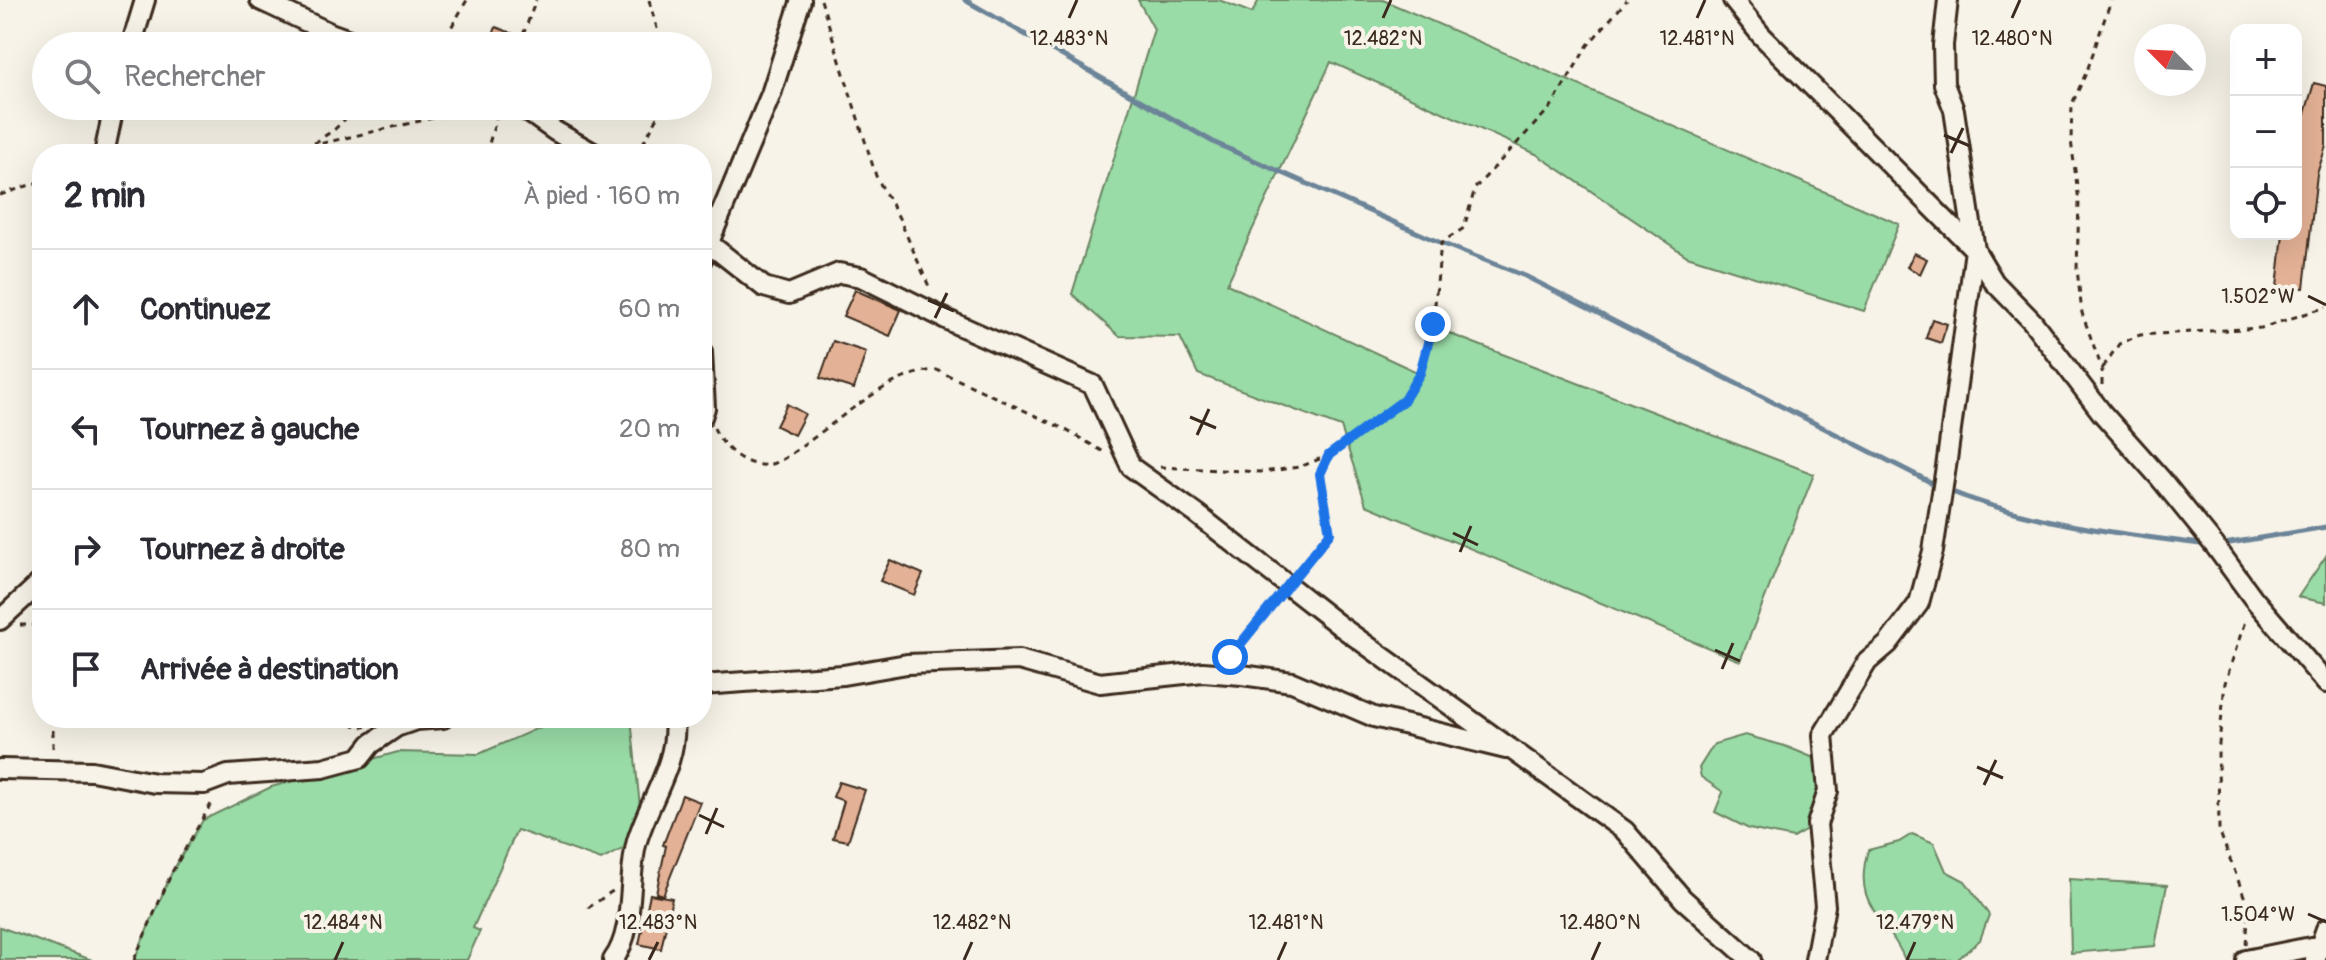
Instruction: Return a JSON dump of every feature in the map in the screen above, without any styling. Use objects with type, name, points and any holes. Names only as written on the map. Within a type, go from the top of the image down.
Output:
[{"type":"street","points":[[135,32],[145,0]]},
{"type":"street","points":[[260,0],[328,32]]},
{"type":"street","points":[[712,232],[732,193],[771,94],[801,0]]},
{"type":"street","points":[[1733,0],[1761,35],[1975,250],[1994,282],[2032,321],[2102,413],[2326,683]]},
{"type":"street","points":[[1815,960],[1825,906],[1817,824],[1828,791],[1823,735],[1867,662],[1888,644],[1919,603],[1933,551],[1975,250],[1954,110],[1944,84],[1943,45],[1948,0]]},
{"type":"street","points":[[106,144],[111,120]]},
{"type":"street","points":[[540,120],[578,144]]},
{"type":"street","points":[[712,252],[764,287],[789,294],[839,273],[861,277],[956,324],[1093,385],[1131,467],[1340,626],[1625,831],[1683,899],[1751,960]]},
{"type":"street","points":[[0,620],[32,590]]},
{"type":"street","points":[[712,684],[843,675],[907,664],[1019,660],[1100,683],[1203,672],[1292,682],[1374,717],[1513,750]]},
{"type":"street","points":[[0,769],[92,771],[155,783],[204,784],[228,775],[283,773],[360,758],[371,744],[395,728]]},
{"type":"street","points":[[613,960],[625,931],[637,842],[665,772],[673,747],[674,728]]},
{"type":"street","points":[[2245,954],[2322,945]]},
{"type":"path","points":[[449,32],[467,0]]},
{"type":"path","points":[[524,32],[536,0]]},
{"type":"path","points":[[649,0],[658,32]]},
{"type":"path","points":[[821,0],[876,176],[899,218],[933,295]]},
{"type":"path","points":[[1131,467],[1262,472],[1300,467],[1329,455],[1404,400],[1420,373],[1433,324],[1441,243],[1464,228],[1475,188],[1551,107],[1588,45],[1627,0]]},
{"type":"path","points":[[2102,413],[2102,369],[2082,313],[2077,269],[2079,201],[2071,140],[2072,104],[2087,71],[2111,0]]},
{"type":"path","points":[[313,144],[344,120]]},
{"type":"path","points":[[319,144],[424,120]]},
{"type":"path","points":[[489,144],[496,120]]},
{"type":"path","points":[[643,144],[656,120]]},
{"type":"path","points":[[0,195],[32,184]]},
{"type":"path","points":[[2102,369],[2119,344],[2140,335],[2261,328],[2326,307]]},
{"type":"path","points":[[712,427],[721,443],[751,464],[768,465],[788,455],[887,387],[937,370],[1064,429],[1104,452]]},
{"type":"path","points":[[1215,673],[1330,533],[1320,474],[1329,455]]},
{"type":"path","points":[[2245,954],[2249,909],[2219,830],[2218,754],[2225,683],[2253,598]]},
{"type":"path","points":[[53,728],[54,770]]},
{"type":"path","points":[[134,960],[172,872],[228,775]]},
{"type":"path","points":[[588,908],[632,881]]},
{"type":"green space","points":[[1138,0],[1219,0],[1252,13],[1259,0],[1383,0],[1899,224],[1864,311],[1687,256],[1536,154],[1331,62],[1227,284],[1419,373],[1433,324],[1453,335],[1814,474],[1740,661],[1366,505],[1341,427],[1198,374],[1180,337],[1119,336],[1072,294],[1154,29]]},
{"type":"green space","points":[[2326,556],[2326,603],[2298,597]]},
{"type":"green space","points":[[538,728],[632,728],[642,827],[637,842],[601,860],[517,830],[473,928],[480,931],[467,960],[134,960],[172,872],[203,820],[271,787],[398,752],[479,754]]},
{"type":"green space","points":[[1745,735],[1785,746],[1826,763],[1817,824],[1793,838],[1749,829],[1715,812],[1723,792],[1701,777],[1699,768],[1714,744]]},
{"type":"green space","points":[[1912,834],[1934,843],[1946,871],[1965,881],[1989,915],[1980,940],[1957,960],[1905,960],[1867,898],[1864,870],[1868,850],[1899,842]]},
{"type":"green space","points":[[2069,879],[2167,885],[2155,946],[2071,953]]},
{"type":"green space","points":[[0,927],[92,960],[0,960]]},
{"type":"building","points":[[2314,83],[2326,86],[2326,146],[2317,174],[2304,288],[2277,287],[2282,240],[2302,240],[2302,124]]},
{"type":"building","points":[[1914,253],[1927,259],[1920,274],[1907,267]]},
{"type":"building","points":[[855,290],[901,310],[890,336],[843,316]]},
{"type":"building","points":[[1932,319],[1947,324],[1941,343],[1926,338]]},
{"type":"building","points":[[833,341],[866,352],[854,389],[820,378]]},
{"type":"building","points":[[787,404],[805,414],[794,435],[776,426]]},
{"type":"building","points":[[890,560],[923,574],[914,595],[880,581]]},
{"type":"building","points":[[839,782],[865,790],[848,841],[833,838],[844,801],[833,797]]},
{"type":"building","points":[[682,795],[700,802],[663,895],[656,893],[666,846],[663,845]]},
{"type":"building","points":[[650,894],[672,898],[661,949],[639,944]]},
{"type":"waterway","points":[[965,0],[1215,143],[1441,243],[1525,276],[1942,488],[2040,519],[2209,545]]},
{"type":"waterway","points":[[2218,545],[2326,527]]},
{"type":"route","points":[[1230,657],[1330,533],[1320,474],[1329,455],[1404,400],[1420,373],[1433,324]]}]
